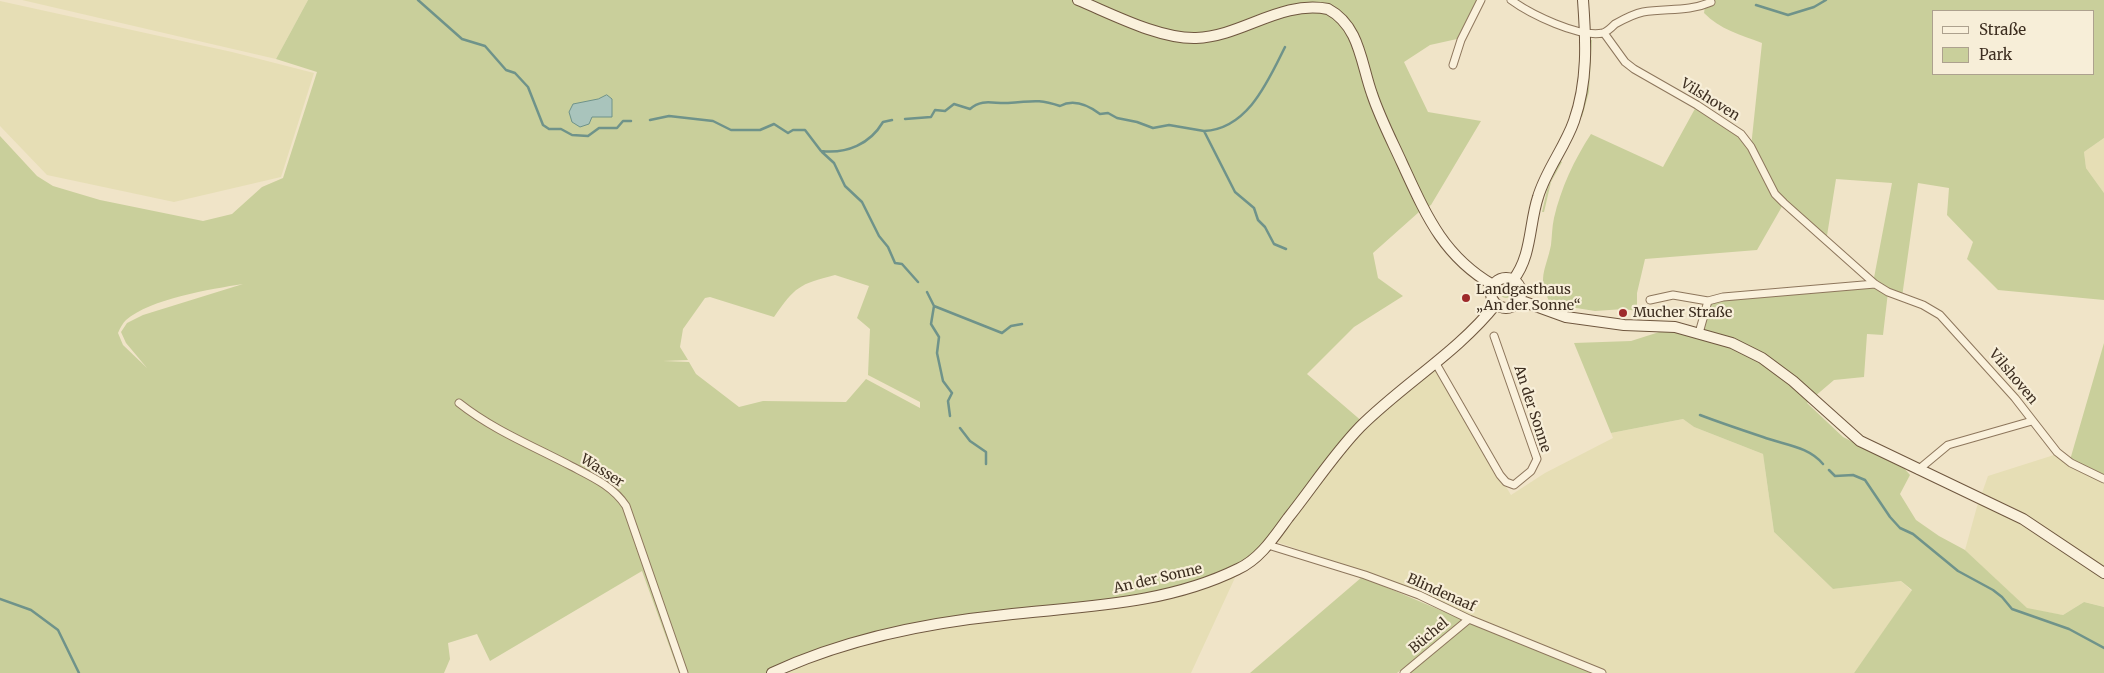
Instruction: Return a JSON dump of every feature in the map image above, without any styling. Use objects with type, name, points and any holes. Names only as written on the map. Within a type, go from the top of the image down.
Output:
[{"type":"main road","points":[[1078,0],[1150,28],[1180,37],[1194,38],[1216,36],[1237,27],[1269,9],[1290,2],[1311,3],[1330,10],[1343,20],[1353,34],[1381,118],[1430,223],[1448,249],[1460,261],[1493,285]]},
{"type":"main road","points":[[1513,280],[1524,263],[1538,195],[1574,121],[1584,84],[1585,32],[1583,0]]},
{"type":"main road","points":[[1503,278],[1513,280],[1519,286],[1521,293],[1519,300],[1511,306],[1496,304],[1492,295],[1493,285],[1503,278]]},
{"type":"main road","points":[[1519,300],[1566,316],[1592,322],[1676,328],[1732,343],[1762,358],[1793,381],[1860,441],[2023,519],[2104,573]]},
{"type":"main road","name":"An der Sonne","points":[[772,673],[826,651],[909,628],[957,620],[1110,604],[1171,593],[1208,582],[1239,569],[1268,545],[1337,454],[1360,428],[1435,362],[1476,329],[1496,304]]},
{"type":"street","points":[[1453,65],[1462,40],[1481,0]]},
{"type":"street","points":[[1510,0],[1530,13],[1548,21],[1585,32],[1604,33],[1622,20],[1638,13],[1696,8],[1711,2]]},
{"type":"street","name":"Vilshoven","points":[[1604,33],[1625,62],[1634,69],[1697,105],[1741,134],[1751,147],[1775,194],[1826,242],[1875,284],[1888,292],[1923,304],[1940,314],[1973,348],[2028,413],[2049,443],[2071,463],[2104,479]]},
{"type":"street","points":[[1650,300],[1673,295],[1708,301],[1723,297],[1875,284]]},
{"type":"street","points":[[1699,333],[1708,301]]},
{"type":"street","name":"An der Sonne","points":[[1435,362],[1500,475],[1506,482],[1514,485],[1531,471],[1537,459],[1494,336]]},
{"type":"street","name":"Wasser","points":[[460,403],[475,416],[599,481],[620,497],[626,506],[684,673]]},
{"type":"street","name":"Vilshoven","points":[[1918,470],[1948,445],[2032,421]]},
{"type":"street","name":"Blindenaaf","points":[[1268,545],[1419,595],[1469,619],[1602,673]]},
{"type":"street","name":"Büchel","points":[[1404,673],[1469,619]]},
{"type":"shaded area","points":[[22,0],[308,0],[276,59]]},
{"type":"shaded area","points":[[0,1],[232,52],[314,73],[281,177],[174,202],[47,175],[0,126]]},
{"type":"shaded area","points":[[2104,138],[2104,193],[2086,168],[2084,152]]},
{"type":"shaded area","points":[[1434,367],[1511,495],[1545,473],[1613,438],[1611,433],[1683,419],[1694,427],[1763,454],[1774,532],[1833,589],[1901,581],[1912,591],[1854,673],[1602,673],[1367,573],[1277,542],[1317,484],[1368,426],[1383,410]]},
{"type":"shaded area","points":[[2054,455],[2104,481],[2104,566],[2102,568],[2016,509],[1982,493],[1988,476]]},
{"type":"shaded area","points":[[1978,503],[2012,519],[2104,579],[2104,607],[2084,602],[2063,615],[2027,609],[1965,550]]},
{"type":"shaded area","points":[[1239,569],[1191,673],[772,673],[884,634]]},
{"type":"green space","points":[[308,0],[1478,0],[1457,39],[1430,45],[1404,62],[1428,112],[1481,121],[1431,205],[1419,212],[1373,253],[1378,278],[1403,296],[1354,327],[1307,374],[1364,423],[1249,563],[1171,593],[909,628],[772,673],[679,673],[642,571],[490,661],[477,634],[448,643],[450,659],[444,673],[0,673],[0,136],[37,176],[53,186],[100,200],[203,221],[232,214],[262,187],[283,178],[317,72],[276,59]],"holes":[[[835,275],[869,286],[857,318],[870,329],[868,375],[920,402],[920,408],[866,379],[846,402],[763,401],[739,407],[696,374],[689,362],[663,361],[688,360],[680,347],[683,329],[705,298],[710,297],[774,317],[787,299],[799,288],[813,281]],[[243,284],[143,315],[127,323],[121,332],[126,343],[147,368],[123,345],[118,333],[125,321],[150,306],[182,296]]]},
{"type":"green space","points":[[1706,0],[2104,0],[2104,138],[2084,152],[2086,168],[2104,193],[2104,300],[1998,290],[1967,259],[1973,242],[1947,215],[1949,188],[1918,183],[1902,297],[1888,292],[1883,335],[1867,334],[1864,377],[1834,380],[1807,403],[1843,437],[1904,468],[1910,475],[1900,494],[1916,520],[1939,536],[1965,550],[2027,608],[2063,615],[2084,602],[2104,607],[2104,673],[1854,673],[1912,590],[1901,581],[1833,589],[1774,532],[1763,454],[1694,427],[1683,419],[1611,433],[1574,343],[1631,341],[1675,327],[1699,332],[1708,301],[1873,283],[1892,183],[1836,179],[1826,242],[1784,203],[1757,250],[1645,259],[1637,293],[1637,311],[1624,309],[1595,311],[1551,304],[1544,288],[1543,274],[1551,245],[1554,218],[1569,174],[1591,134],[1663,167],[1697,105],[1727,124],[1751,147],[1762,43],[1738,34],[1710,19],[1704,13]]},
{"type":"green space","points":[[1589,40],[1592,40],[1589,92],[1582,117],[1580,116]]},
{"type":"green space","points":[[1560,161],[1562,162],[1551,182],[1544,212],[1542,212],[1547,190]]},
{"type":"green space","points":[[1508,286],[1511,287],[1511,297],[1504,298],[1501,297],[1500,290],[1501,287]]},
{"type":"green space","points":[[2104,343],[2104,476],[2070,460]]},
{"type":"green space","points":[[1362,577],[1466,621],[1397,673],[1250,673]]},
{"type":"green space","points":[[1469,623],[1602,673],[1409,673]]},
{"type":"water","points":[[607,95],[612,99],[612,117],[592,117],[589,124],[580,127],[572,122],[569,112],[573,104],[598,99]]},
{"type":"waterway","points":[[418,0],[462,39],[485,46],[506,70],[515,73],[528,87],[543,125],[549,129],[561,129],[572,135],[588,136],[599,128],[617,128],[623,121],[631,121]]},
{"type":"waterway","points":[[1756,5],[1788,15],[1814,7],[1826,0]]},
{"type":"waterway","points":[[1204,131],[1219,128],[1233,122],[1244,113],[1264,88],[1285,47]]},
{"type":"waterway","points":[[905,119],[931,117],[935,110],[945,111],[954,104],[970,109],[984,103],[1039,101],[1060,106],[1070,103],[1080,104],[1100,114],[1108,113],[1117,118],[1153,128],[1169,125],[1204,131],[1235,192],[1254,208],[1258,220],[1265,227],[1274,244],[1286,249]]},
{"type":"waterway","points":[[650,120],[669,116],[713,121],[731,130],[760,130],[774,124],[788,133],[793,130],[805,130],[821,151],[831,152],[849,149],[865,142],[878,130],[883,122],[892,120]]},
{"type":"waterway","points":[[822,152],[834,163],[845,186],[862,202],[895,263],[902,264],[918,282]]},
{"type":"waterway","points":[[927,292],[934,306],[1002,333],[1011,326],[1022,324]]},
{"type":"waterway","points":[[934,306],[931,324],[939,337],[937,353],[943,381],[952,393],[948,401],[950,416]]},
{"type":"waterway","points":[[1700,415],[1803,450],[1810,453],[1823,464]]},
{"type":"waterway","points":[[960,428],[970,441],[986,452],[986,464]]},
{"type":"waterway","points":[[1829,470],[1835,476],[1853,475],[1865,480],[1890,517],[1900,528],[1913,534],[1958,571],[1993,590],[2012,609],[2069,629],[2104,648]]},
{"type":"waterway","points":[[0,599],[31,610],[58,630],[79,673]]},
{"type":"place","name":"Landgasthaus „An der Sonne“","points":[[1466,298]]},
{"type":"place","name":"Mucher Straße","points":[[1623,313]]}]
